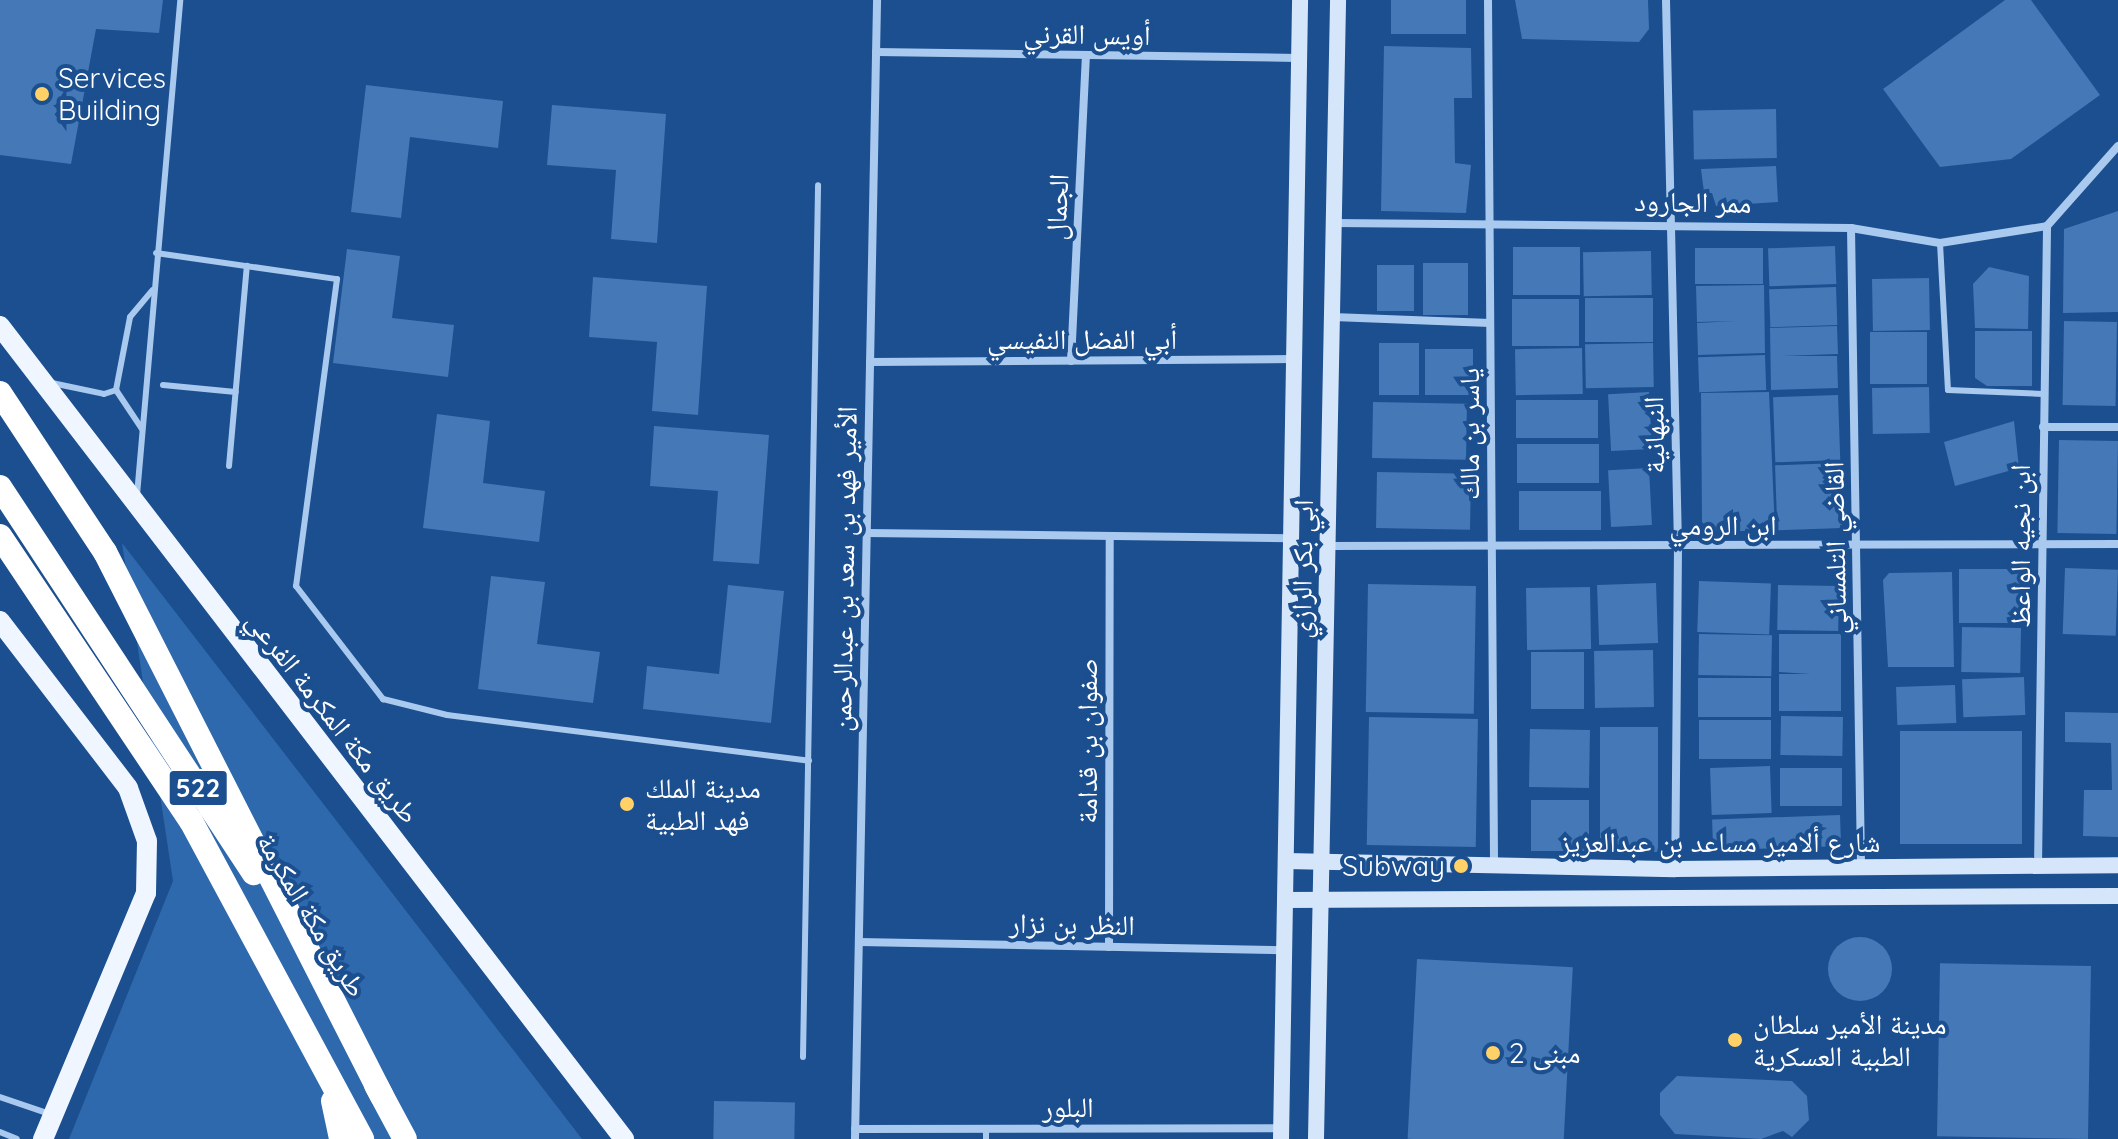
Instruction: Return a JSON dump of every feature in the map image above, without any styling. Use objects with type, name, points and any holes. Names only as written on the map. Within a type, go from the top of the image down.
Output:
[{"type":"highway","points":[[0,393],[105,552],[382,1096]]},
{"type":"highway","name":"طريق مكة المكرمة","points":[[0,487],[304,949],[405,1139]]},
{"type":"highway","name":"طريق مكة المكرمة","points":[[0,536],[52,606],[191,821],[362,1139]]},
{"type":"highway","points":[[0,549],[52,606]]},
{"type":"highway","points":[[328,1071],[341,1139]]},
{"type":"main road","name":"طريق مكة المكرمة الفرعي","points":[[0,326],[624,1139]]},
{"type":"main road","points":[[0,621],[128,788],[147,841],[146,893],[43,1139]]},
{"type":"street","name":"الأمير فهد بن سعد بن عبدالرحمن","points":[[855,1139],[877,0]]},
{"type":"street","name":"ابي بكر الرازي","points":[[1281,1134],[1300,0]]},
{"type":"street","name":"ابي بكر الرازي","points":[[1316,1139],[1338,0]]},
{"type":"street","name":"ياسر بن مالك","points":[[1488,0],[1494,868]]},
{"type":"street","name":"النبهانية","points":[[1666,0],[1678,547],[1675,869]]},
{"type":"street","name":"أويس القرني","points":[[876,52],[1298,58]]},
{"type":"street","name":"الجمال","points":[[1071,361],[1086,56]]},
{"type":"street","points":[[2047,226],[2116,153]]},
{"type":"street","name":"ممر الجارود","points":[[1334,223],[1490,221],[1851,228],[1940,243],[2047,226]]},
{"type":"street","name":"ابن نجيه الواعظ","points":[[2038,866],[2047,226]]},
{"type":"street","name":"القاضي التلمساني","points":[[1851,228],[1861,867]]},
{"type":"street","points":[[1333,317],[1490,323]]},
{"type":"street","name":"أبي الفضل النفيسي","points":[[870,362],[1295,359]]},
{"type":"street","points":[[2043,427],[2118,427]]},
{"type":"street","points":[[867,533],[1291,538]]},
{"type":"street","name":"صفوان بن قدامة","points":[[1109,947],[1110,536]]},
{"type":"street","name":"ابن الرومي","points":[[1328,546],[2118,544]]},
{"type":"street","name":"شارع ألامير مساعد بن عبدالعزيز","points":[[1286,861],[1494,868],[1675,869],[2110,865]]},
{"type":"street","points":[[2110,865],[2111,896]]},
{"type":"street","name":"شارع ألامير مساعد بن عبدالعزيز","points":[[1286,900],[2111,896]]},
{"type":"street","name":"النظر بن نزار","points":[[859,942],[1285,950]]},
{"type":"street","name":"البلور","points":[[855,1129],[1281,1134]]},
{"type":"lane","points":[[136,507],[180,0]]},
{"type":"lane","points":[[803,1057],[818,185]]},
{"type":"lane","points":[[1940,243],[1948,390],[2043,394]]},
{"type":"lane","points":[[156,253],[337,279],[296,586],[383,699],[447,715],[809,761]]},
{"type":"lane","points":[[229,466],[247,266]]},
{"type":"lane","points":[[142,429],[116,390],[130,317],[153,290]]},
{"type":"lane","points":[[41,381],[104,394],[116,390]]},
{"type":"lane","points":[[163,385],[236,392]]},
{"type":"lane","points":[[0,1097],[53,1115]]},
{"type":"lane","points":[[986,1129],[986,1139]]},
{"type":"lane","points":[[0,1132],[17,1139]]},
{"type":"shaded area","points":[[122,543],[582,1139],[69,1139],[173,881]]},
{"type":"building","name":"Services Building","points":[[0,0],[163,0],[159,33],[96,29],[71,164],[0,155]]},
{"type":"building","points":[[1391,0],[1466,0],[1466,34],[1391,34]]},
{"type":"building","points":[[1515,0],[1648,0],[1649,29],[1639,42],[1522,39]]},
{"type":"building","points":[[2005,0],[2031,0],[2100,95],[2011,159],[1940,167],[1883,89]]},
{"type":"building","points":[[1384,46],[1471,48],[1472,98],[1454,98],[1455,163],[1471,165],[1466,213],[1381,211]]},
{"type":"building","points":[[366,85],[503,101],[498,148],[410,137],[401,218],[351,212]]},
{"type":"building","points":[[552,105],[666,114],[657,243],[611,239],[616,170],[547,165]]},
{"type":"building","points":[[1776,109],[1777,158],[1694,159],[1693,110]]},
{"type":"building","points":[[1776,166],[1778,202],[1716,206],[1712,193],[1704,193],[1701,169]]},
{"type":"building","points":[[2118,211],[2118,312],[2063,313],[2064,229]]},
{"type":"building","points":[[1835,246],[1836,284],[1769,286],[1768,248]]},
{"type":"building","points":[[1513,247],[1580,247],[1580,295],[1513,295]]},
{"type":"building","points":[[1695,248],[1763,248],[1763,284],[1695,284]]},
{"type":"building","points":[[347,249],[400,256],[392,318],[454,325],[448,377],[333,363]]},
{"type":"building","points":[[1651,251],[1652,295],[1584,296],[1583,252]]},
{"type":"building","points":[[1423,263],[1468,263],[1468,315],[1423,315]]},
{"type":"building","points":[[1377,265],[1414,265],[1414,311],[1377,311]]},
{"type":"building","points":[[1989,267],[2029,276],[2028,329],[1975,328],[1973,284]]},
{"type":"building","points":[[593,277],[707,286],[698,415],[652,411],[657,342],[589,337]]},
{"type":"building","points":[[1929,278],[1930,330],[1873,331],[1872,279]]},
{"type":"building","points":[[1764,285],[1765,353],[1698,355],[1697,323],[1736,321],[1697,322],[1696,286]]},
{"type":"building","points":[[1836,287],[1837,325],[1770,327],[1769,289]]},
{"type":"building","points":[[1585,298],[1653,298],[1653,342],[1585,342]]},
{"type":"building","points":[[1512,299],[1579,299],[1579,346],[1512,346]]},
{"type":"building","points":[[2064,321],[2117,322],[2116,406],[2063,405]]},
{"type":"building","points":[[1837,326],[1838,354],[1782,356],[1837,356],[1838,388],[1771,390],[1770,328]]},
{"type":"building","points":[[1975,331],[2032,331],[2032,386],[1987,386],[1975,378]]},
{"type":"building","points":[[1870,332],[1927,332],[1927,384],[1870,384]]},
{"type":"building","points":[[1379,343],[1419,343],[1419,395],[1379,395]]},
{"type":"building","points":[[1653,343],[1654,387],[1586,388],[1585,344]]},
{"type":"building","points":[[1582,348],[1583,394],[1516,395],[1515,349]]},
{"type":"building","points":[[1425,349],[1473,349],[1473,395],[1425,395]]},
{"type":"building","points":[[1765,355],[1766,390],[1699,392],[1698,357]]},
{"type":"building","points":[[1929,387],[1930,433],[1873,434],[1872,388]]},
{"type":"building","points":[[1649,392],[1652,449],[1611,451],[1608,394]]},
{"type":"building","points":[[1769,392],[1775,531],[1711,531],[1702,522],[1701,393]]},
{"type":"building","points":[[1838,395],[1840,460],[1775,462],[1773,397]]},
{"type":"building","points":[[1516,400],[1598,400],[1598,438],[1516,438]]},
{"type":"building","points":[[1373,402],[1467,404],[1466,460],[1372,458]]},
{"type":"building","points":[[437,414],[490,421],[483,483],[545,491],[539,542],[423,528]]},
{"type":"building","points":[[2014,421],[2019,468],[1955,486],[1944,442]]},
{"type":"building","points":[[654,426],[769,435],[759,564],[713,561],[718,491],[650,486]]},
{"type":"building","points":[[2059,440],[2118,441],[2116,534],[2057,533]]},
{"type":"building","points":[[1517,444],[1599,444],[1599,483],[1517,483]]},
{"type":"building","points":[[1840,463],[1842,528],[1777,530],[1775,465]]},
{"type":"building","points":[[1649,468],[1652,525],[1611,527],[1608,470]]},
{"type":"building","points":[[1377,472],[1471,474],[1470,530],[1376,528]]},
{"type":"building","points":[[1519,491],[1601,491],[1601,530],[1519,530]]},
{"type":"building","points":[[2065,568],[2118,570],[2116,636],[2063,634]]},
{"type":"building","points":[[1959,569],[2022,569],[2022,623],[1959,623]]},
{"type":"building","points":[[1952,572],[1954,667],[1888,667],[1883,580],[1889,573]]},
{"type":"building","points":[[491,576],[545,582],[537,644],[600,652],[593,703],[478,689]]},
{"type":"building","points":[[1699,581],[1771,584],[1769,634],[1697,632]]},
{"type":"building","points":[[1656,583],[1658,643],[1599,645],[1597,585]]},
{"type":"building","points":[[1368,584],[1476,586],[1474,714],[1366,712]]},
{"type":"building","points":[[728,585],[784,591],[771,723],[643,709],[647,666],[719,674]]},
{"type":"building","points":[[1778,585],[1839,586],[1838,631],[1777,630]]},
{"type":"building","points":[[1590,587],[1591,649],[1527,650],[1526,588]]},
{"type":"building","points":[[1962,627],[2021,628],[2020,673],[1961,672]]},
{"type":"building","points":[[1699,634],[1772,635],[1771,676],[1698,675]]},
{"type":"building","points":[[1779,634],[1841,634],[1841,711],[1779,711],[1779,674],[1810,674],[1779,672]]},
{"type":"building","points":[[1653,650],[1654,707],[1595,708],[1594,651]]},
{"type":"building","points":[[1531,652],[1584,652],[1584,709],[1531,709]]},
{"type":"building","points":[[2024,677],[2025,715],[1963,717],[1962,679]]},
{"type":"building","points":[[1698,678],[1771,678],[1771,717],[1698,717]]},
{"type":"building","points":[[1955,685],[1956,723],[1897,725],[1896,687]]},
{"type":"building","points":[[2065,712],[2118,713],[2118,837],[2083,836],[2084,790],[2112,790],[2111,743],[2065,742]]},
{"type":"building","points":[[1781,716],[1843,717],[1842,756],[1780,755]]},
{"type":"building","points":[[1369,717],[1478,719],[1476,847],[1367,845]]},
{"type":"building","points":[[1699,720],[1771,720],[1771,759],[1699,759]]},
{"type":"building","points":[[1600,727],[1658,727],[1658,852],[1600,852]]},
{"type":"building","points":[[1530,729],[1590,730],[1589,788],[1529,787]]},
{"type":"building","points":[[1900,731],[2022,731],[2022,844],[1900,844]]},
{"type":"building","points":[[1770,766],[1772,813],[1712,815],[1710,768]]},
{"type":"building","points":[[1780,768],[1842,768],[1842,806],[1780,806]]},
{"type":"building","points":[[1531,800],[1589,800],[1589,851],[1531,851]]},
{"type":"building","points":[[1840,815],[1841,846],[1713,850],[1712,819]]},
{"type":"building","points":[[1860,937],[1872,939],[1883,946],[1890,957],[1890,981],[1883,992],[1872,999],[1860,1001],[1848,999],[1837,992],[1830,981],[1828,969],[1830,957],[1837,946],[1848,939]]},
{"type":"building","name":"مبنى 2","points":[[1417,959],[1573,967],[1564,1139],[1408,1139]]},
{"type":"building","points":[[1940,963],[2091,966],[2088,1139],[1937,1136]]},
{"type":"building","points":[[1677,1076],[1792,1081],[1807,1096],[1809,1120],[1792,1137],[1783,1131],[1761,1139],[1675,1134],[1660,1115],[1660,1093]]},
{"type":"building","points":[[714,1101],[795,1102],[794,1139],[713,1139]]},
{"type":"place","name":"Services Building","points":[[42,94]]},
{"type":"place","name":"مدينة الملك فهد الطبية","points":[[627,804]]},
{"type":"place","name":"Subway","points":[[1461,866]]},
{"type":"place","name":"مدينة الأمير سلطان الطبية العسكرية","points":[[1735,1040]]},
{"type":"place","name":"مبنى 2","points":[[1493,1053]]}]
